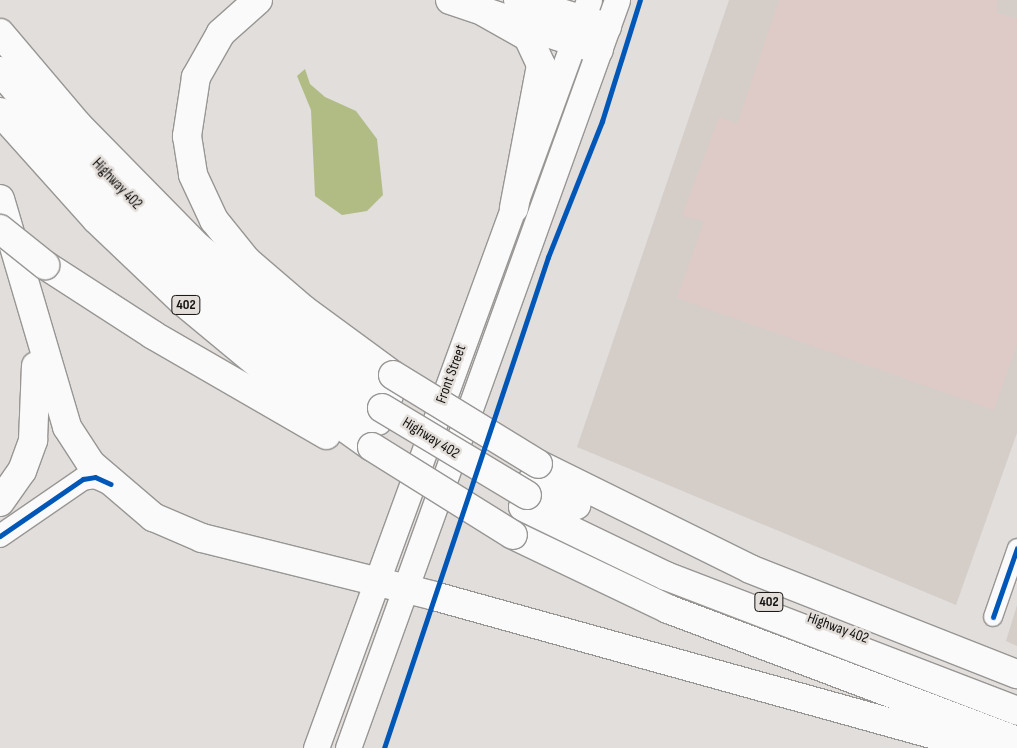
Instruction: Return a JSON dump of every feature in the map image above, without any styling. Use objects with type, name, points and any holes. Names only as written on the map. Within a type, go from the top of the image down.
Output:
[{"type":"highway","points":[[258,0],[221,33],[196,77],[187,136],[193,175],[214,220],[247,260],[303,309],[386,400]]},
{"type":"highway","points":[[450,0],[484,12],[528,37],[541,65],[514,208]]},
{"type":"highway","points":[[518,0],[590,28]]},
{"type":"highway","points":[[484,12],[590,28]]},
{"type":"highway","points":[[0,32],[78,124],[198,247],[318,347],[386,400]]},
{"type":"highway","name":"Highway 402","points":[[0,52],[66,131],[180,248],[312,359],[386,400],[530,487],[673,564],[1017,695]]},
{"type":"highway","points":[[0,71],[101,187],[158,244],[256,330],[386,400]]},
{"type":"highway","name":"402","points":[[0,112],[78,200],[169,289],[271,375],[369,453],[513,535],[668,609],[1017,741]]},
{"type":"highway","points":[[0,199],[32,305],[48,375],[67,427],[111,484],[153,517],[178,530],[374,583],[407,590],[982,748]]},
{"type":"highway","points":[[0,229],[45,265],[153,335],[369,453]]},
{"type":"highway","points":[[0,502],[22,471],[36,426],[32,305]]},
{"type":"highway","points":[[530,487],[750,569],[1017,674]]},
{"type":"highway","points":[[530,487],[666,576],[1017,711]]},
{"type":"main road","name":"Front Street","points":[[316,748],[374,583],[514,208],[590,28],[617,0]]},
{"type":"main road","name":"Front Street","points":[[348,748],[407,590],[590,28]]},
{"type":"street","points":[[0,536],[83,478],[95,477],[111,484]]},
{"type":"street","points":[[993,617],[1017,548]]},
{"type":"shaded area","points":[[729,0],[1017,0],[1017,433],[956,605],[577,447]]},
{"type":"shaded area","points":[[305,69],[310,84],[325,97],[356,111],[377,139],[383,195],[367,211],[342,215],[315,196],[311,110],[297,76]]},
{"type":"shaded area","points":[[1017,605],[1017,646],[1006,641]]},
{"type":"building","points":[[779,0],[998,0],[996,12],[1017,19],[1017,344],[994,410],[677,298],[704,221],[682,216],[719,117],[737,124]]},
{"type":"cycle path","points":[[384,748],[548,257],[602,121],[640,0]]},
{"type":"cycle path","points":[[0,536],[83,479],[95,477],[111,484]]},
{"type":"cycle path","points":[[993,617],[1017,548]]}]
